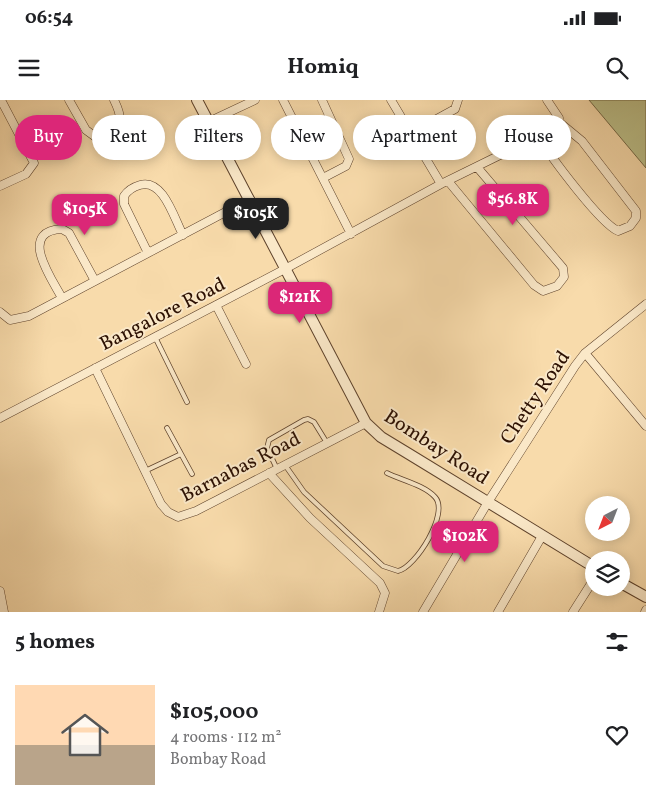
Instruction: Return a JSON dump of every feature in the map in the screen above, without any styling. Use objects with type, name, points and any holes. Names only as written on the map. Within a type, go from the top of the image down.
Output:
[{"type":"street","points":[[0,186],[26,174],[34,163],[1,100]]},
{"type":"street","points":[[69,100],[86,130],[98,138],[115,130],[121,124],[122,117],[114,100]]},
{"type":"street","name":"Bombay Road","points":[[197,100],[204,115]]},
{"type":"street","points":[[223,115],[255,100]]},
{"type":"street","points":[[283,100],[351,234]]},
{"type":"street","points":[[322,100],[349,159],[346,166],[323,178]]},
{"type":"street","points":[[391,100],[400,115]]},
{"type":"street","points":[[444,115],[455,109],[458,100]]},
{"type":"street","points":[[547,100],[557,115]]},
{"type":"street","points":[[554,160],[607,224],[618,231],[630,226],[636,218],[636,211],[582,141],[571,132]]},
{"type":"street","name":"Bombay Road","points":[[229,160],[366,423],[381,437],[585,562]]},
{"type":"street","points":[[429,160],[445,182],[534,285],[543,291],[557,286],[564,277],[562,268],[477,166]]},
{"type":"street","name":"Bangalore Road","points":[[0,418],[285,270],[445,182],[490,160]]},
{"type":"street","points":[[148,253],[124,204],[124,196],[132,188],[145,183],[155,185],[183,235]]},
{"type":"street","points":[[0,312],[10,320],[22,319],[250,199]]},
{"type":"street","points":[[62,298],[41,258],[39,249],[42,239],[52,231],[62,229],[70,233],[95,281]]},
{"type":"street","name":"Chetty Road","points":[[423,612],[488,502],[563,384],[585,353],[646,304]]},
{"type":"street","points":[[216,305],[246,364]]},
{"type":"street","points":[[585,353],[646,426]]},
{"type":"street","name":"Barnabas Road","points":[[95,368],[161,504],[168,512],[178,517],[196,511],[366,423]]},
{"type":"street","points":[[268,473],[310,518],[380,582],[385,593],[379,612]]},
{"type":"street","points":[[498,612],[542,536]]},
{"type":"street","points":[[630,588],[646,598]]},
{"type":"street","points":[[0,591],[4,612]]},
{"type":"street","points":[[573,612],[585,593]]},
{"type":"lane","points":[[155,337],[187,402]]},
{"type":"lane","points":[[277,469],[267,448],[270,440],[304,420],[308,419],[314,422],[327,443]]},
{"type":"lane","points":[[167,428],[192,474]]},
{"type":"lane","points":[[145,471],[181,454]]},
{"type":"lane","points":[[285,465],[304,492],[384,566],[398,571],[407,568],[414,561],[439,519],[440,510],[436,497],[387,473]]},
{"type":"green space","points":[[589,100],[646,100],[646,168]]}]
